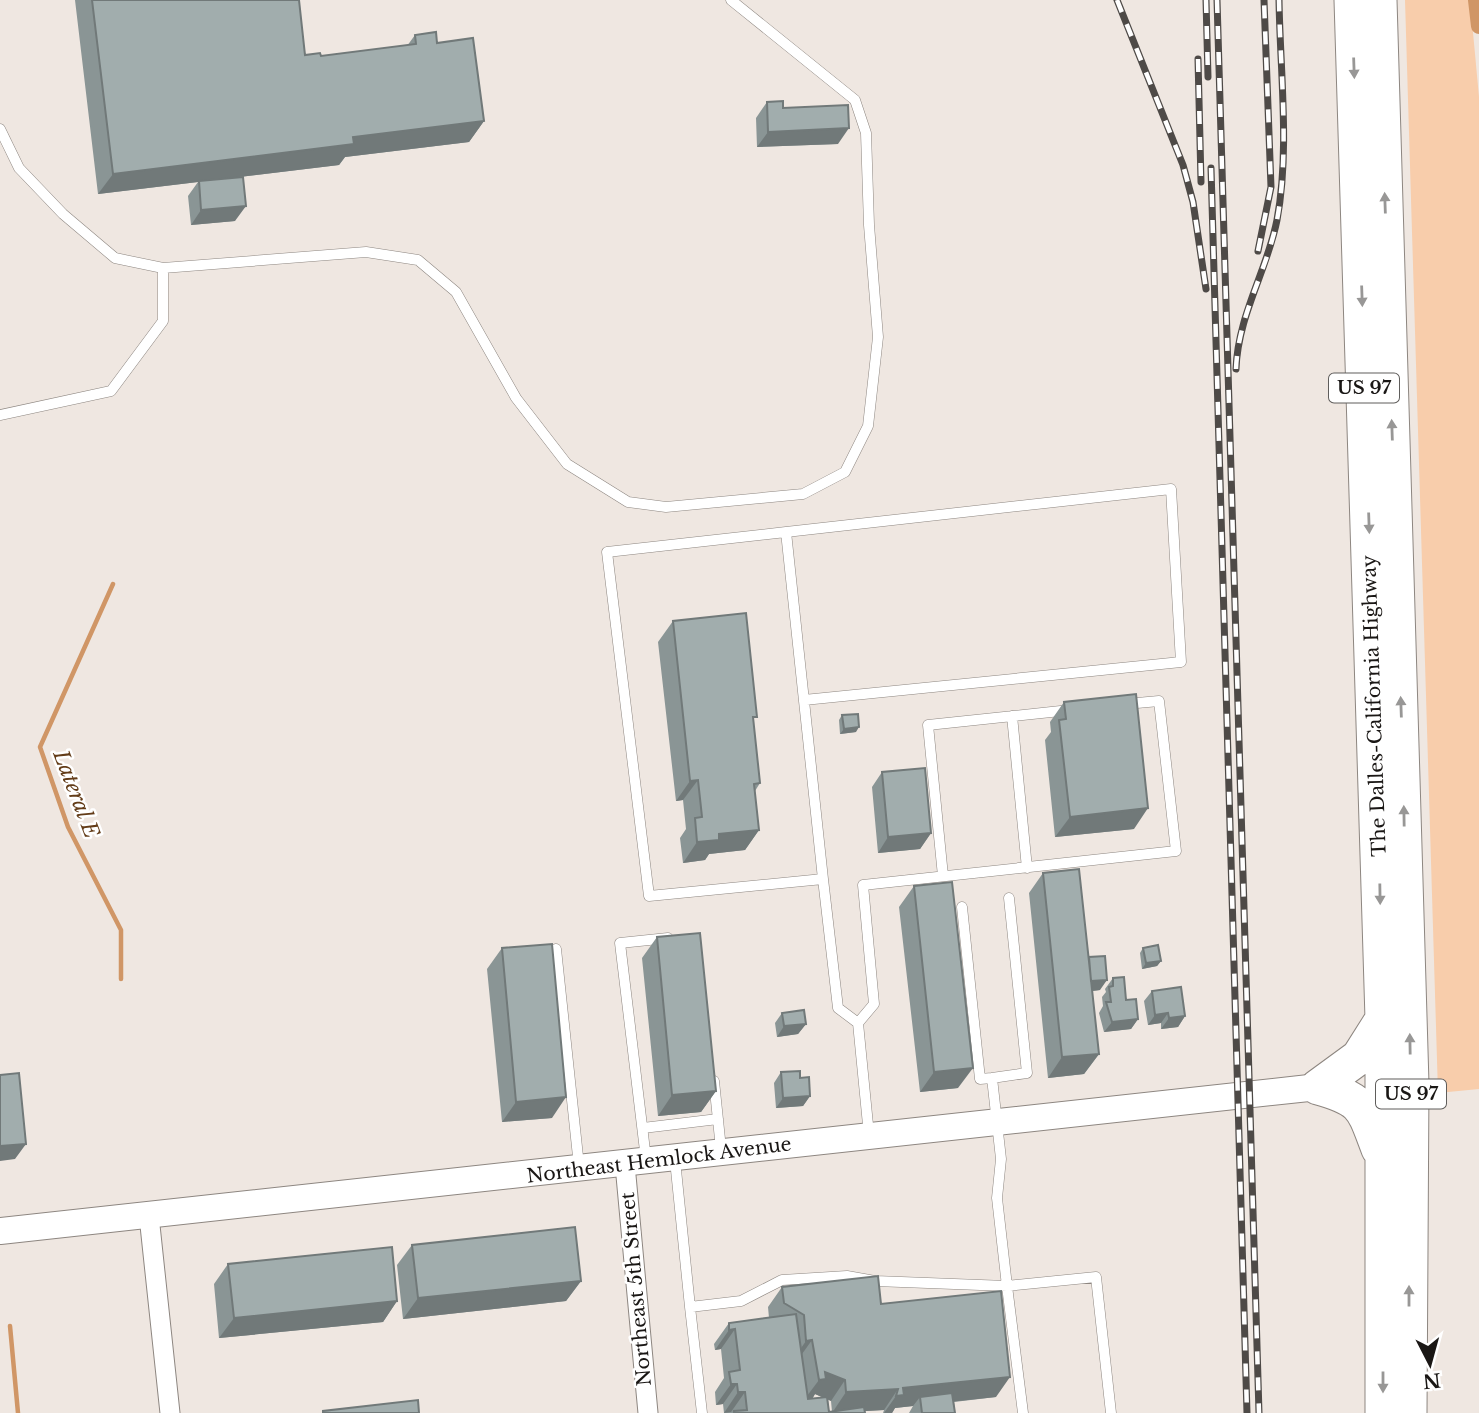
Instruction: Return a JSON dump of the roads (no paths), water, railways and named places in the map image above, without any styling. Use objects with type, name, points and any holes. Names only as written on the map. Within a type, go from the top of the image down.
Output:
[{"type":"highway","name":"The Dalles-California Highway","points":[[1352,0],[1383,1019],[1383,1413]]},
{"type":"highway","name":"The Dalles-California Highway","points":[[1379,0],[1410,1057],[1409,1413]]},
{"type":"highway","points":[[1318,1087],[1359,1057],[1383,1019]]},
{"type":"highway","points":[[1318,1087],[1345,1095],[1364,1109],[1385,1167]]},
{"type":"street","name":"Northeast Hemlock Avenue","points":[[0,1231],[636,1164],[869,1135],[1318,1087]]},
{"type":"street","name":"Northeast 5th Street","points":[[636,1164],[648,1413]]},
{"type":"street","points":[[149,1216],[170,1413]]},
{"type":"lane","points":[[0,130],[19,168],[63,214],[115,258],[163,268],[366,251],[418,261],[456,292],[516,398],[567,464],[628,502],[666,506],[803,494],[845,472],[868,426],[878,337],[869,225],[866,133],[855,100],[731,0]]},
{"type":"lane","points":[[0,415],[111,391],[163,321],[163,268]]},
{"type":"lane","points":[[804,700],[1181,662],[1171,489],[607,552],[649,896],[823,879]]},
{"type":"lane","points":[[786,532],[838,1008],[858,1023]]},
{"type":"lane","points":[[869,1135],[858,1023],[874,1004],[863,885],[1176,851],[1159,701],[1119,705]]},
{"type":"lane","points":[[943,876],[928,725],[1079,709]]},
{"type":"lane","points":[[1012,716],[1027,868]]},
{"type":"lane","points":[[962,906],[980,1079],[1027,1073],[1009,898]]},
{"type":"lane","points":[[636,1164],[643,1128],[620,943],[674,937]]},
{"type":"lane","points":[[556,949],[580,1170]]},
{"type":"lane","points":[[713,1066],[722,1153]]},
{"type":"lane","points":[[992,1078],[1000,1158],[997,1198],[1023,1413]]},
{"type":"lane","points":[[643,1128],[718,1119]]},
{"type":"lane","points":[[675,1159],[702,1413]]},
{"type":"lane","points":[[690,1307],[741,1301],[782,1280],[847,1276],[875,1281],[1007,1286],[1096,1277],[1111,1413]]},
{"type":"waterway","points":[[1476,0],[1479,26]]},
{"type":"waterway","name":"Lateral E","points":[[113,584],[40,747],[68,827],[121,930],[121,979]]},
{"type":"waterway","name":"Lateral E","points":[[10,1326],[18,1413]]},
{"type":"railway","points":[[1117,0],[1183,165],[1193,202],[1206,289]]},
{"type":"railway","points":[[1206,0],[1208,77]]},
{"type":"railway","points":[[1217,0],[1259,1413]]},
{"type":"railway","points":[[1258,251],[1271,187],[1264,0]]},
{"type":"railway","points":[[1236,369],[1242,330],[1267,257],[1281,194],[1284,139],[1279,0]]},
{"type":"railway","points":[[1198,59],[1201,182]]},
{"type":"railway","points":[[1211,168],[1247,1413]]}]
